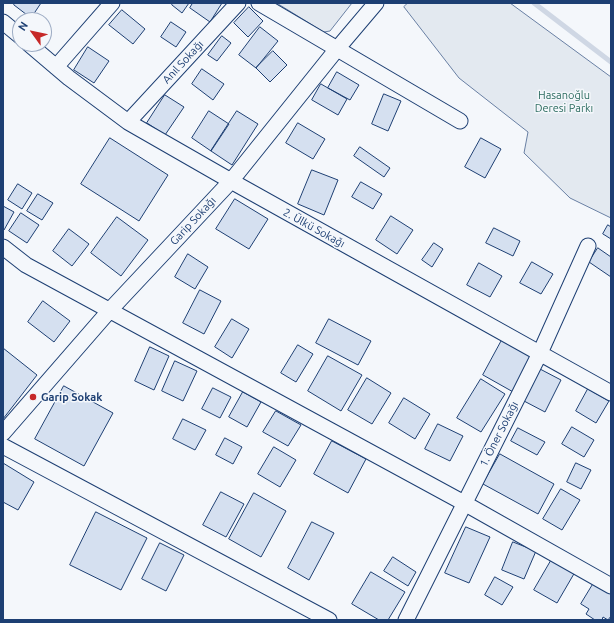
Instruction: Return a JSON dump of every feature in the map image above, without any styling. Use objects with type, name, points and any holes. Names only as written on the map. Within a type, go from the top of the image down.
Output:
[{"type":"street","points":[[56,66],[112,3]]},
{"type":"street","name":"Anıl Sokağı","points":[[128,122],[238,3]]},
{"type":"street","points":[[259,3],[460,121]]},
{"type":"street","name":"Garip Sokağı","points":[[3,433],[110,310],[231,181],[376,3]]},
{"type":"street","points":[[3,22],[12,29]]},
{"type":"street","name":"2. Ülkü Sokağı","points":[[39,52],[69,78],[128,122],[611,393]]},
{"type":"street","name":"1. Öner Sokağı","points":[[406,620],[540,353],[588,246]]},
{"type":"street","points":[[3,247],[26,265],[464,503],[611,586]]},
{"type":"street","points":[[3,446],[329,620]]},
{"type":"green space","points":[[277,3],[352,3],[330,31],[324,32]]},
{"type":"green space","name":"Hasanoğlu Deresi Parkı","points":[[408,3],[510,3],[611,77],[611,218],[570,198],[524,153],[528,132],[459,78],[404,7]]},
{"type":"building","points":[[15,3],[41,3],[35,12],[23,12],[14,5]]},
{"type":"building","points":[[173,3],[189,3],[182,13],[172,5]]},
{"type":"building","points":[[193,3],[222,3],[210,22],[190,8]]},
{"type":"building","points":[[249,7],[263,21],[248,37],[234,23]]},
{"type":"building","points":[[122,10],[145,29],[133,44],[109,25]]},
{"type":"building","points":[[171,22],[186,32],[176,47],[161,37]]},
{"type":"building","points":[[260,27],[278,41],[256,68],[239,55]]},
{"type":"building","points":[[222,36],[231,43],[217,61],[208,55]]},
{"type":"building","points":[[88,47],[109,61],[94,83],[74,70]]},
{"type":"building","points":[[273,51],[287,65],[270,82],[256,68]]},
{"type":"building","points":[[202,69],[224,84],[213,100],[192,84]]},
{"type":"building","points":[[337,72],[359,85],[350,100],[328,88]]},
{"type":"building","points":[[321,84],[347,99],[338,115],[312,100]]},
{"type":"building","points":[[384,94],[401,101],[388,131],[372,124]]},
{"type":"building","points":[[165,95],[184,107],[165,135],[147,123]]},
{"type":"building","points":[[209,111],[229,124],[211,151],[192,138]]},
{"type":"building","points":[[237,111],[258,124],[232,165],[211,151]]},
{"type":"building","points":[[298,123],[325,139],[313,159],[286,143]]},
{"type":"building","points":[[110,138],[168,175],[139,221],[81,184]]},
{"type":"building","points":[[481,138],[501,149],[485,178],[465,167]]},
{"type":"building","points":[[360,147],[390,168],[384,177],[354,156]]},
{"type":"building","points":[[312,170],[338,180],[324,215],[298,204]]},
{"type":"building","points":[[361,182],[382,194],[373,209],[352,197]]},
{"type":"building","points":[[18,184],[32,193],[22,209],[8,200]]},
{"type":"building","points":[[38,194],[53,203],[42,220],[27,211]]},
{"type":"building","points":[[235,199],[268,219],[249,249],[216,229]]},
{"type":"building","points":[[3,206],[14,212],[4,230],[3,230]]},
{"type":"building","points":[[21,213],[39,225],[27,243],[9,231]]},
{"type":"building","points":[[391,216],[413,230],[397,254],[376,240]]},
{"type":"building","points":[[117,217],[148,240],[121,276],[91,253]]},
{"type":"building","points":[[608,225],[611,227],[611,239],[603,234]]},
{"type":"building","points":[[494,228],[520,241],[513,256],[486,243]]},
{"type":"building","points":[[69,229],[89,244],[72,266],[53,251]]},
{"type":"building","points":[[434,243],[443,249],[432,267],[422,260]]},
{"type":"building","points":[[598,248],[611,257],[611,277],[589,262]]},
{"type":"building","points":[[188,254],[208,267],[195,289],[175,277]]},
{"type":"building","points":[[532,262],[553,274],[541,294],[520,283]]},
{"type":"building","points":[[479,263],[502,276],[490,297],[467,285]]},
{"type":"building","points":[[200,290],[221,301],[204,334],[183,323]]},
{"type":"building","points":[[43,301],[70,321],[54,342],[28,322]]},
{"type":"building","points":[[232,319],[249,329],[232,358],[215,347]]},
{"type":"building","points":[[329,319],[371,341],[358,365],[316,343]]},
{"type":"building","points":[[502,340],[535,358],[515,393],[483,375]]},
{"type":"building","points":[[298,345],[313,354],[296,382],[281,373]]},
{"type":"building","points":[[150,347],[169,356],[154,390],[135,381]]},
{"type":"building","points":[[3,348],[37,375],[3,419]]},
{"type":"building","points":[[328,356],[362,375],[341,411],[308,391]]},
{"type":"building","points":[[175,361],[197,371],[183,401],[162,391]]},
{"type":"building","points":[[540,369],[561,380],[545,412],[524,401]]},
{"type":"building","points":[[367,378],[391,393],[372,424],[348,410]]},
{"type":"building","points":[[481,379],[505,394],[481,432],[457,418]]},
{"type":"building","points":[[64,386],[113,413],[84,466],[35,439]]},
{"type":"building","points":[[213,388],[231,397],[220,418],[202,409]]},
{"type":"building","points":[[588,389],[609,401],[596,423],[576,411]]},
{"type":"building","points":[[243,392],[261,402],[247,427],[229,417]]},
{"type":"building","points":[[404,398],[430,414],[415,439],[389,423]]},
{"type":"building","points":[[276,411],[301,425],[288,446],[263,432]]},
{"type":"building","points":[[183,419],[206,430],[195,450],[173,439]]},
{"type":"building","points":[[438,424],[463,436],[450,461],[425,449]]},
{"type":"building","points":[[572,427],[594,440],[584,457],[562,444]]},
{"type":"building","points":[[518,428],[545,442],[537,455],[511,441]]},
{"type":"building","points":[[225,438],[242,447],[233,464],[216,455]]},
{"type":"building","points":[[332,441],[366,459],[348,493],[314,474]]},
{"type":"building","points":[[274,447],[296,460],[280,487],[258,474]]},
{"type":"building","points":[[500,454],[554,484],[538,514],[483,484]]},
{"type":"building","points":[[3,463],[34,482],[18,510],[3,502]]},
{"type":"building","points":[[576,463],[591,470],[581,489],[567,482]]},
{"type":"building","points":[[561,489],[580,500],[562,530],[543,519]]},
{"type":"building","points":[[221,492],[244,504],[226,537],[203,525]]},
{"type":"building","points":[[254,493],[286,511],[261,557],[229,539]]},
{"type":"building","points":[[96,512],[147,538],[121,590],[70,565]]},
{"type":"building","points":[[312,522],[334,533],[309,580],[288,568]]},
{"type":"building","points":[[466,527],[490,537],[469,583],[445,573]]},
{"type":"building","points":[[513,542],[536,551],[524,579],[502,570]]},
{"type":"building","points":[[160,543],[184,555],[166,591],[142,579]]},
{"type":"building","points":[[393,557],[416,572],[408,586],[384,571]]},
{"type":"building","points":[[552,559],[575,572],[557,603],[534,590]]},
{"type":"building","points":[[371,572],[405,592],[388,620],[379,620],[352,604]]},
{"type":"building","points":[[495,577],[513,587],[502,605],[485,595]]},
{"type":"building","points":[[595,581],[611,591],[611,616],[608,620],[603,617],[602,620],[595,620],[586,614],[589,609],[581,604]]},
{"type":"waterway","points":[[534,3],[611,62]]},
{"type":"place","name":"Garip Sokak","points":[[33,397]]}]
